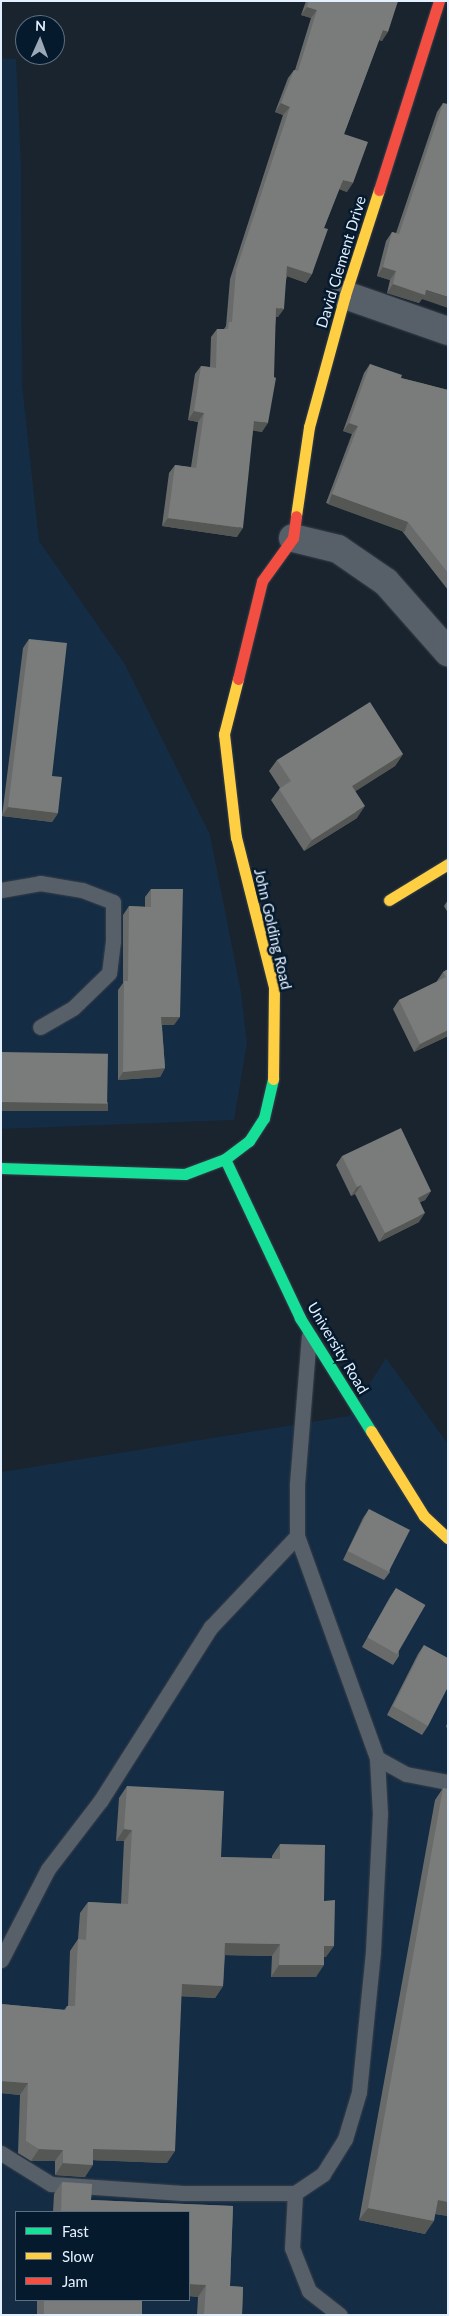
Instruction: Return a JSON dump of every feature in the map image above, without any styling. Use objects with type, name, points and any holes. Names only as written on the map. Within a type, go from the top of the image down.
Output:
[{"type":"street","name":"David Clement Drive","points":[[293,538],[309,428],[345,295],[439,1]]},
{"type":"street","points":[[345,295],[448,331]]},
{"type":"street","points":[[293,538],[338,549],[386,582],[448,652]]},
{"type":"street","name":"John Golding Road","points":[[1,1168],[185,1174],[224,1159],[249,1141],[264,1118],[274,1075],[274,987],[236,837],[224,734],[262,581],[293,538]]},
{"type":"street","points":[[389,900],[448,864]]},
{"type":"street","name":"University Road","points":[[224,1159],[310,1333],[424,1516],[448,1538]]},
{"type":"lane","points":[[1,890],[40,883],[82,890],[112,902],[113,941],[109,973],[73,1008],[40,1027]]},
{"type":"lane","points":[[1,2153],[51,2184],[183,2192],[295,2193],[323,2174],[345,2139],[359,2092],[374,1932],[380,1814],[377,1758],[297,1536],[297,1484],[310,1333]]},
{"type":"lane","points":[[1,1960],[48,1869],[100,1800],[211,1628],[297,1536]]},
{"type":"lane","points":[[377,1758],[406,1774],[448,1782]]},
{"type":"lane","points":[[295,2193],[292,2248],[308,2291],[340,2315]]},
{"type":"shaded area","points":[[1,58],[15,59],[16,65],[21,165],[22,384],[39,541],[124,663],[210,835],[241,992],[247,1043],[234,1120],[1,1129]]},
{"type":"shaded area","points":[[386,1358],[448,1444],[448,2315],[1,2315],[1,1472],[349,1416]]},
{"type":"building","points":[[309,1],[398,1],[388,32],[383,30],[344,134],[368,142],[353,183],[343,180],[324,228],[328,229],[312,274],[287,266],[284,309],[276,308],[274,377],[276,378],[268,423],[254,421],[243,528],[168,518],[175,465],[196,468],[204,413],[194,411],[201,366],[216,368],[217,329],[228,329],[229,322],[232,322],[236,270],[290,107],[281,103],[294,70],[298,71],[317,10],[307,7]]},
{"type":"building","points":[[443,103],[448,104],[448,297],[426,290],[425,295],[393,284],[396,271],[383,267],[392,232],[399,234]]},
{"type":"building","points":[[370,364],[402,375],[401,378],[448,390],[448,573],[408,522],[332,494],[358,426],[349,423]]},
{"type":"building","points":[[29,639],[67,643],[52,776],[62,777],[58,813],[8,807]]},
{"type":"building","points":[[370,702],[403,754],[352,786],[365,806],[312,840],[279,789],[291,781],[277,760]]},
{"type":"building","points":[[151,889],[183,889],[180,1017],[161,1017],[165,1068],[123,1072],[124,981],[128,981],[129,906],[151,907]]},
{"type":"building","points":[[448,969],[448,1030],[420,1044],[399,1000],[446,977],[443,972]]},
{"type":"building","points":[[1,1052],[108,1054],[107,1104],[1,1102]]},
{"type":"building","points":[[401,1128],[431,1191],[418,1198],[425,1213],[385,1233],[361,1185],[357,1187],[342,1156]]},
{"type":"building","points":[[369,1509],[410,1530],[389,1572],[348,1551]]},
{"type":"building","points":[[396,1588],[425,1605],[397,1654],[368,1637]]},
{"type":"building","points":[[424,1645],[448,1658],[448,1687],[428,1726],[393,1706]]},
{"type":"building","points":[[127,1786],[224,1791],[221,1857],[280,1859],[280,1844],[325,1845],[324,1901],[335,1900],[334,1946],[324,1946],[324,1965],[279,1965],[280,1944],[225,1943],[223,1986],[182,1984],[175,2151],[93,2149],[93,2165],[63,2163],[63,2150],[39,2149],[26,2141],[28,2083],[1,2081],[1,2004],[66,2010],[67,2006],[75,2006],[78,1939],[86,1940],[88,1902],[128,1904],[132,1830],[124,1829]]},
{"type":"building","points":[[443,1788],[448,1789],[448,2202],[438,2200],[434,2221],[368,2208]]},
{"type":"building","points":[[62,2182],[92,2184],[91,2200],[233,2206],[230,2286],[243,2287],[242,2315],[204,2315],[206,2285],[190,2284],[190,2211],[61,2211]]},
{"type":"building","points":[[44,2301],[142,2301],[142,2315],[44,2315]]},
{"type":"traffic: fast","points":[[1,1168],[185,1174],[225,1159],[249,1141],[264,1118],[273,1079]]},
{"type":"traffic: fast","points":[[225,1159],[300,1318],[371,1431]]},
{"type":"traffic: slow","points":[[296,516],[309,427],[345,295],[379,190]]},
{"type":"traffic: slow","points":[[238,679],[224,734],[236,837],[274,987],[273,1079]]},
{"type":"traffic: slow","points":[[389,900],[448,864]]},
{"type":"traffic: slow","points":[[371,1431],[424,1516],[448,1538]]},
{"type":"traffic: jam","points":[[379,190],[439,1]]},
{"type":"traffic: jam","points":[[238,679],[262,581],[293,538],[296,516]]}]
